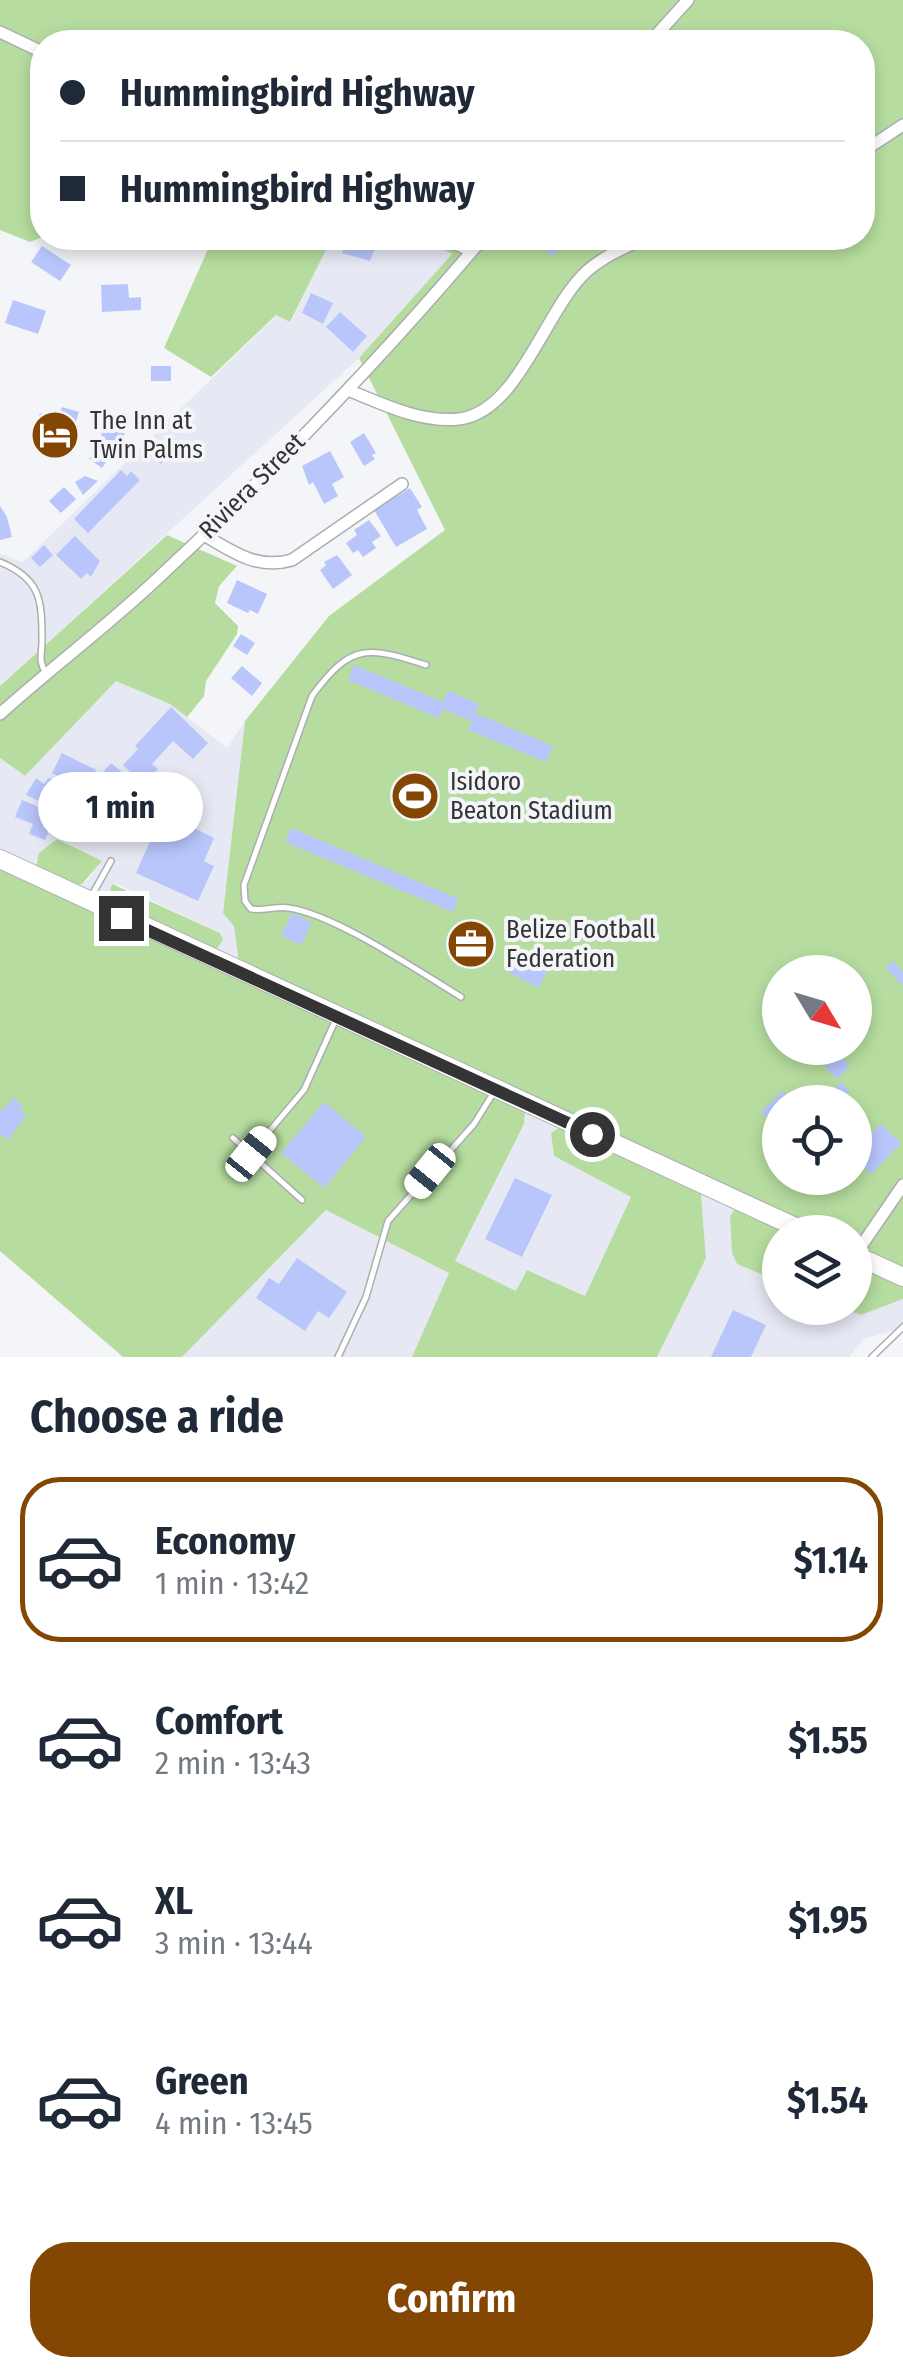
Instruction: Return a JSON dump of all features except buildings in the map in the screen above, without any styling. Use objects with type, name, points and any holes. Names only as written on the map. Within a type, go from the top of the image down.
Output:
[{"type":"main road","points":[[0,859],[769,1215]]},
{"type":"main road","points":[[872,1263],[903,1277]]},
{"type":"street","points":[[661,30],[688,0]]},
{"type":"street","points":[[0,32],[30,46]]},
{"type":"street","points":[[875,143],[903,125]]},
{"type":"street","points":[[348,390],[432,417],[459,418],[482,411],[504,392],[562,301],[587,271],[625,250]]},
{"type":"street","name":"Riviera Street","points":[[0,714],[118,614],[204,534],[348,390],[472,251]]},
{"type":"street","points":[[204,534],[259,563],[292,560],[402,484]]},
{"type":"street","points":[[872,1230],[903,1185]]},
{"type":"lane","points":[[0,562],[18,570],[36,588],[41,613],[41,665],[46,672]]},
{"type":"lane","points":[[426,665],[384,651],[357,652],[330,671],[312,696],[244,885],[245,901],[250,908],[263,911],[286,907],[328,921],[461,997]]},
{"type":"lane","points":[[89,902],[111,860]]},
{"type":"lane","points":[[251,1154],[304,1090],[337,1016]]},
{"type":"lane","points":[[338,1357],[366,1297],[388,1222],[474,1124],[495,1090]]},
{"type":"lane","points":[[233,1138],[302,1200]]},
{"type":"lane","points":[[872,1357],[903,1326]]},
{"type":"shaded area","points":[[326,250],[453,253],[359,358],[0,686],[0,554],[23,562],[277,315],[291,322]]},
{"type":"shaded area","points":[[116,680],[170,704],[227,748],[245,721],[223,912],[234,925],[239,963],[214,952],[220,933],[117,884],[107,900],[79,886],[101,861],[58,839],[36,860],[36,866],[0,848],[0,758],[25,776]]},
{"type":"shaded area","points":[[525,1112],[559,1128],[551,1133],[554,1156],[631,1197],[585,1296],[528,1270],[517,1291],[454,1262],[524,1124]]},
{"type":"shaded area","points":[[701,1194],[735,1209],[730,1216],[732,1253],[737,1264],[762,1274],[762,1325],[872,1325],[872,1311],[903,1299],[903,1328],[864,1339],[849,1357],[657,1357],[706,1258]]},
{"type":"shaded area","points":[[326,1210],[450,1273],[412,1357],[182,1357]]},
{"type":"green space","points":[[0,0],[903,0],[903,1268],[872,1254],[872,1215],[788,1215],[239,963],[234,926],[223,913],[245,721],[329,616],[445,530],[359,358],[452,254],[444,250],[875,250],[875,30],[30,30],[30,242],[0,230]]},
{"type":"green space","points":[[208,250],[326,250],[290,322],[276,315],[211,377],[164,348]]},
{"type":"green space","points":[[167,535],[237,566],[219,586],[215,603],[238,626],[237,634],[206,681],[204,696],[187,717],[170,704],[116,681],[25,776],[0,758],[0,686]]},
{"type":"green space","points":[[57,839],[102,861],[82,884],[36,866],[39,853]]},
{"type":"green space","points":[[0,868],[525,1112],[524,1124],[455,1261],[516,1291],[527,1270],[585,1296],[631,1197],[554,1156],[551,1133],[559,1128],[701,1194],[706,1258],[657,1357],[412,1357],[449,1273],[326,1210],[182,1357],[123,1357],[0,1251]]},
{"type":"green space","points":[[112,884],[220,933],[223,940],[214,952],[107,900]]},
{"type":"green space","points":[[735,1209],[762,1221],[762,1274],[737,1264],[732,1253],[730,1216]]},
{"type":"green space","points":[[872,1273],[903,1287],[903,1299],[872,1311]]},
{"type":"place","name":"The Inn at Twin Palms","points":[[55,435]]},
{"type":"place","name":"Isidoro Beaton Stadium","points":[[415,796]]},
{"type":"place","name":"Belize Football Federation","points":[[471,944]]},
{"type":"route","points":[[121,918],[592,1134]]}]
